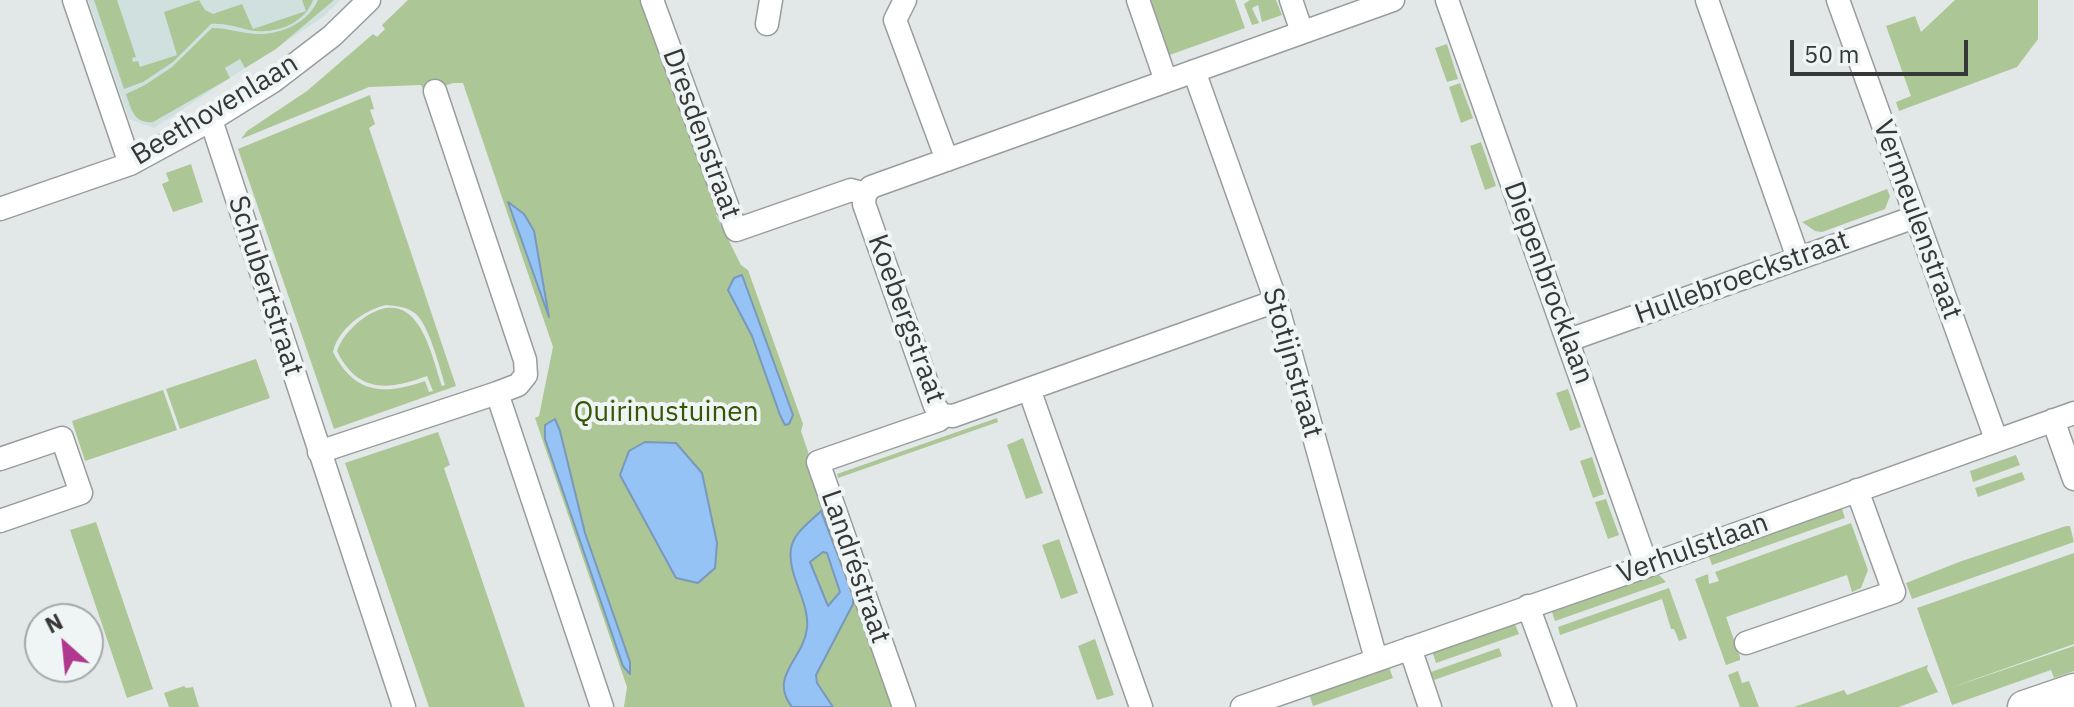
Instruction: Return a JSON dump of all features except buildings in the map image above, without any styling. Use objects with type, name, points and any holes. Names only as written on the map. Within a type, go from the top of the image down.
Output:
[{"type":"street","points":[[74,0],[130,164]]},
{"type":"street","name":"Beethovenlaan","points":[[0,209],[130,164],[211,120],[272,82],[332,36],[369,0]]},
{"type":"street","name":"Dresdenstraat","points":[[652,0],[736,230],[851,190],[865,194]]},
{"type":"street","points":[[767,24],[771,0]]},
{"type":"street","points":[[905,0],[895,20],[947,160]]},
{"type":"street","points":[[1138,0],[1166,81]]},
{"type":"street","points":[[1291,0],[1302,32]]},
{"type":"street","points":[[865,194],[871,187],[1393,0]]},
{"type":"street","name":"Diepenbrocklaan","points":[[1447,0],[1647,566]]},
{"type":"street","points":[[1707,0],[1798,258]]},
{"type":"street","name":"Vermeulenstraat","points":[[1838,0],[1996,439]]},
{"type":"street","name":"Stotijnstraat","points":[[1194,71],[1276,301],[1376,659]]},
{"type":"street","points":[[319,452],[497,393],[518,385],[526,375],[525,360],[435,91]]},
{"type":"street","name":"Schubertstraat","points":[[211,120],[404,707]]},
{"type":"street","name":"Koebergstraat","points":[[865,194],[864,204],[935,406],[941,415],[953,416],[1276,301]]},
{"type":"street","name":"Hullebroeckstraat","points":[[1569,340],[1915,217]]},
{"type":"street","points":[[1029,389],[1141,707]]},
{"type":"street","points":[[497,393],[602,707]]},
{"type":"street","name":"Landréstraat","points":[[904,707],[818,462],[939,420],[941,415]]},
{"type":"street","name":"Verhulstlaan","points":[[1242,707],[1288,699],[1376,659],[1647,566],[2064,416],[2074,479]]},
{"type":"street","points":[[0,459],[62,438],[81,493],[0,521]]},
{"type":"street","points":[[1746,643],[1894,592],[1857,490]]},
{"type":"street","points":[[1528,606],[1565,707]]},
{"type":"street","points":[[1410,648],[1430,707]]},
{"type":"street","points":[[2024,707],[2074,690]]},
{"type":"shaded area","points":[[88,0],[340,0],[323,17],[154,128],[129,119]]},
{"type":"green space","points":[[94,0],[117,0],[136,57],[132,58],[133,62],[138,61],[140,67],[177,55],[164,12],[199,0],[205,10],[213,14],[242,4],[253,29],[306,11],[302,0],[313,0],[303,16],[278,29],[259,31],[211,24],[173,62],[143,82],[124,89]]},
{"type":"green space","points":[[318,0],[334,0],[276,49],[245,68],[240,59],[225,68],[230,78],[153,122],[141,121],[134,114],[126,94],[172,67],[212,28],[256,34],[284,30],[308,15]]},
{"type":"green space","name":"Quirinustuinen","points":[[408,0],[644,0],[722,215],[716,215],[741,265],[748,270],[803,424],[801,431],[894,707],[624,707],[627,687],[535,418],[539,416],[553,347],[463,83],[453,83],[425,93],[421,85],[369,87],[241,139],[247,131],[307,91],[373,34],[377,37],[385,29],[382,25]]},
{"type":"green space","points":[[1144,0],[1235,0],[1245,28],[1164,57]]},
{"type":"green space","points":[[1250,0],[1276,0],[1282,15],[1262,22],[1258,5],[1252,8],[1259,23],[1252,25],[1244,4]]},
{"type":"green space","points":[[1955,0],[2038,0],[2038,39],[2017,67],[1899,111],[1896,102],[1911,96],[1886,26],[1915,16],[1921,32]]},
{"type":"green space","points":[[1447,44],[1458,79],[1447,82],[1435,48]]},
{"type":"green space","points":[[1460,83],[1473,118],[1461,123],[1449,87]]},
{"type":"green space","points":[[370,95],[374,109],[370,110],[375,124],[369,128],[456,386],[334,429],[238,149]],"holes":[[[386,305],[402,307],[421,320],[434,348],[445,385],[442,386],[420,328],[411,316],[400,309],[387,308],[365,317],[346,335],[337,351],[345,365],[365,381],[387,386],[427,376],[433,391],[429,392],[425,381],[397,388],[372,388],[351,377],[342,366],[333,352],[340,336],[361,316]]]},
{"type":"green space","points":[[1481,142],[1496,186],[1485,190],[1470,146]]},
{"type":"green space","points":[[191,164],[203,202],[173,212],[162,184],[169,181],[166,173]]},
{"type":"green space","points":[[1887,189],[1890,196],[1885,209],[1822,232],[1802,222]]},
{"type":"green space","points":[[256,359],[270,398],[180,429],[166,389]]},
{"type":"green space","points":[[1568,389],[1581,427],[1570,431],[1556,393]]},
{"type":"green space","points":[[163,390],[177,430],[85,461],[72,421]]},
{"type":"green space","points":[[997,418],[998,422],[838,478],[837,474]]},
{"type":"green space","points":[[438,432],[450,465],[444,468],[525,707],[429,707],[345,463]]},
{"type":"green space","points":[[1023,438],[1043,493],[1026,499],[1007,445]]},
{"type":"green space","points":[[2016,455],[2020,465],[1973,482],[1970,471]]},
{"type":"green space","points":[[1592,457],[1604,494],[1593,498],[1580,461]]},
{"type":"green space","points":[[2022,472],[2025,480],[1978,497],[1975,488]]},
{"type":"green space","points":[[1606,499],[1619,535],[1608,539],[1595,502]]},
{"type":"green space","points":[[1841,506],[1845,518],[1712,565],[1708,554]]},
{"type":"green space","points":[[96,522],[153,689],[127,698],[104,630],[104,603],[95,603],[70,530]]},
{"type":"green space","points":[[1851,523],[1868,570],[1861,588],[1852,592],[1847,575],[1726,617],[1740,660],[1726,665],[1695,579],[1708,574],[1709,584],[1719,581],[1715,572]]},
{"type":"green space","points":[[2070,526],[2074,542],[1912,599],[1906,583]]},
{"type":"green space","points":[[1059,539],[1078,593],[1061,599],[1042,545]]},
{"type":"green space","points":[[2074,553],[2074,644],[1947,689],[2074,646],[2074,671],[2054,678],[2051,670],[1952,705],[1917,608]]},
{"type":"green space","points":[[1658,574],[1666,582],[1555,621],[1551,609]]},
{"type":"green space","points":[[1669,588],[1687,638],[1679,641],[1674,629],[1671,629],[1662,599],[1560,635],[1558,627]]},
{"type":"green space","points":[[1514,622],[1519,634],[1436,663],[1432,651]]},
{"type":"green space","points":[[1095,639],[1114,695],[1097,700],[1078,646]]},
{"type":"green space","points":[[1499,648],[1502,656],[1434,680],[1431,672]]},
{"type":"green space","points":[[1928,665],[1938,692],[1899,707],[1794,707],[1844,690],[1847,695]]},
{"type":"green space","points":[[1389,667],[1393,678],[1313,706],[1309,694]]},
{"type":"green space","points":[[1738,671],[1742,683],[1749,681],[1759,707],[1740,707],[1728,675]]},
{"type":"green space","points":[[184,686],[193,687],[199,707],[169,707],[164,693]]},
{"type":"water","points":[[508,202],[524,214],[534,231],[549,317]]},
{"type":"water","points":[[742,275],[793,415],[789,424],[785,425],[780,415],[752,336],[728,290],[734,278]]},
{"type":"water","points":[[555,419],[585,533],[630,662],[630,674],[623,666],[545,439],[545,425]]},
{"type":"water","points":[[645,442],[676,443],[702,473],[717,543],[715,568],[698,583],[676,578],[620,475],[629,451]]},
{"type":"water","points":[[821,511],[853,595],[853,604],[816,675],[817,683],[833,707],[792,707],[786,696],[785,677],[805,639],[807,618],[792,569],[791,549],[798,533]],"holes":[[[823,552],[827,553],[840,592],[828,606],[810,562]]]}]
